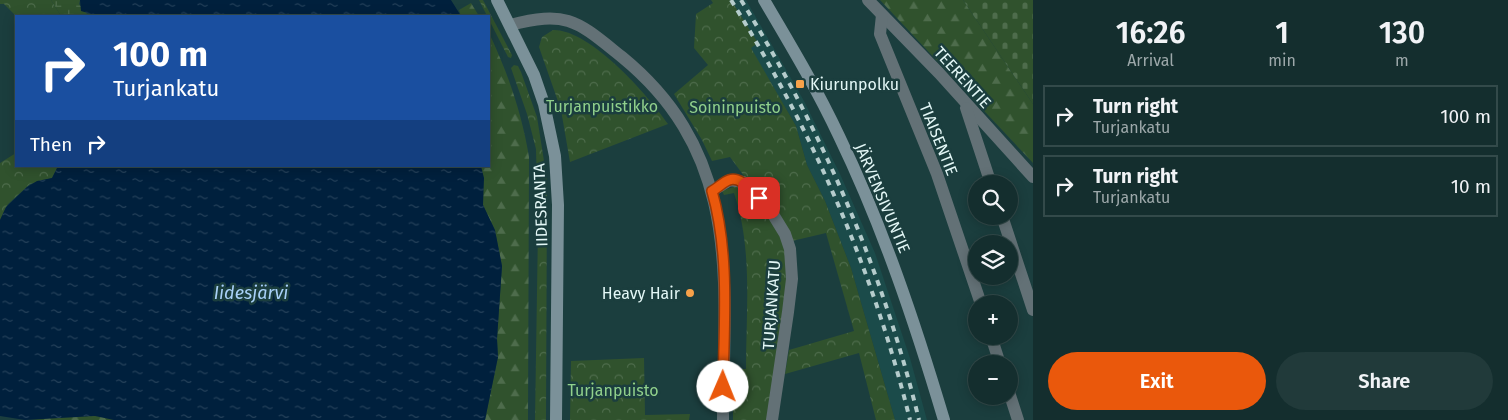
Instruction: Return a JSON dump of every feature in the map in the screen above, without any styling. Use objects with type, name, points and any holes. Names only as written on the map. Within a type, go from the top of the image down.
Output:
[{"type":"street","name":"IIDESRANTA","points":[[497,0],[539,90],[555,156],[558,205],[556,420]]},
{"type":"street","name":"JÄRVENSIVUNTIE","points":[[764,0],[831,120],[848,156],[902,288],[944,420]]},
{"type":"street","name":"TEERENTIE","points":[[868,0],[1033,178]]},
{"type":"street","name":"TIAISENTIE","points":[[882,15],[880,34],[937,174],[978,295]]},
{"type":"street","points":[[510,25],[542,18],[563,19],[585,29],[650,82],[674,113],[696,149],[712,191],[724,256],[722,420]]},
{"type":"street","points":[[965,104],[988,175]]},
{"type":"street","name":"TURJANKATU","points":[[712,191],[730,180],[743,182],[774,216],[786,234],[790,249],[792,279],[772,420]]},
{"type":"street","points":[[1005,225],[1033,310]]},
{"type":"street","points":[[1013,405],[1018,420]]},
{"type":"shaded area","points":[[722,0],[746,0],[804,101],[840,174],[875,253],[910,358],[927,420],[895,420],[851,268],[825,201],[807,165],[796,126]]},
{"type":"green space","points":[[0,0],[51,0],[60,15],[15,15],[4,4],[0,4]]},
{"type":"green space","points":[[51,0],[80,0],[79,4],[87,14],[92,15],[60,15]]},
{"type":"green space","points":[[479,0],[483,0],[512,55],[511,58],[508,57],[490,22],[490,15],[487,15]]},
{"type":"green space","name":"Soininpuisto","points":[[711,0],[731,0],[758,43],[751,48],[796,126],[807,165],[825,201],[851,268],[895,420],[876,420],[859,353],[785,374],[789,350],[854,331],[826,233],[792,241],[730,157],[712,161],[702,140],[674,94],[708,65],[694,48],[696,14],[713,3]]},
{"type":"green space","points":[[880,0],[963,0],[1033,104],[1033,163]]},
{"type":"green space","points":[[963,0],[1033,0],[1033,104]]},
{"type":"green space","points":[[471,3],[478,15],[461,15],[459,10]]},
{"type":"green space","name":"Turjanpuistikko","points":[[553,30],[568,33],[584,40],[600,52],[633,81],[668,124],[570,162],[561,110],[539,47],[542,37]]},
{"type":"green space","points":[[490,35],[514,94],[529,157],[528,420],[485,420],[498,357],[497,339],[502,266],[495,231],[483,205],[481,167],[490,167]]},
{"type":"green space","points":[[514,65],[518,66],[521,72],[537,117],[547,180],[546,420],[535,420],[538,229],[536,149],[527,114],[511,68]]},
{"type":"green space","points":[[15,154],[15,167],[58,167],[52,178],[30,184],[8,204],[0,220],[0,163]]},
{"type":"green space","points":[[736,186],[755,200],[782,235],[789,263],[768,420],[733,420],[733,369],[746,369],[746,258],[740,214],[734,193],[724,195],[722,191]]},
{"type":"green space","name":"Turjanpuisto","points":[[644,358],[645,415],[690,414],[689,420],[570,420],[571,361]]},
{"type":"green space","points":[[101,416],[114,420],[25,420]]},
{"type":"water","points":[[80,0],[451,0],[460,15],[95,15],[81,11]]},
{"type":"water","name":"Iidesjärvi","points":[[58,167],[481,167],[484,178],[483,205],[495,230],[502,266],[497,339],[498,357],[485,420],[114,420],[95,416],[25,420],[0,416],[0,220],[6,207],[27,187],[37,181],[52,178]]},
{"type":"railway","points":[[731,0],[788,100],[814,151],[837,203],[878,309],[910,420]]},
{"type":"railway","points":[[741,0],[798,100],[847,203],[887,310],[919,420]]},
{"type":"place","name":"Kiurunpolku","points":[[800,84]]},
{"type":"place","name":"Heavy Hair","points":[[690,293]]},
{"type":"route","points":[[723,387],[724,256],[712,191],[730,180],[736,180],[743,182],[759,198]]}]
